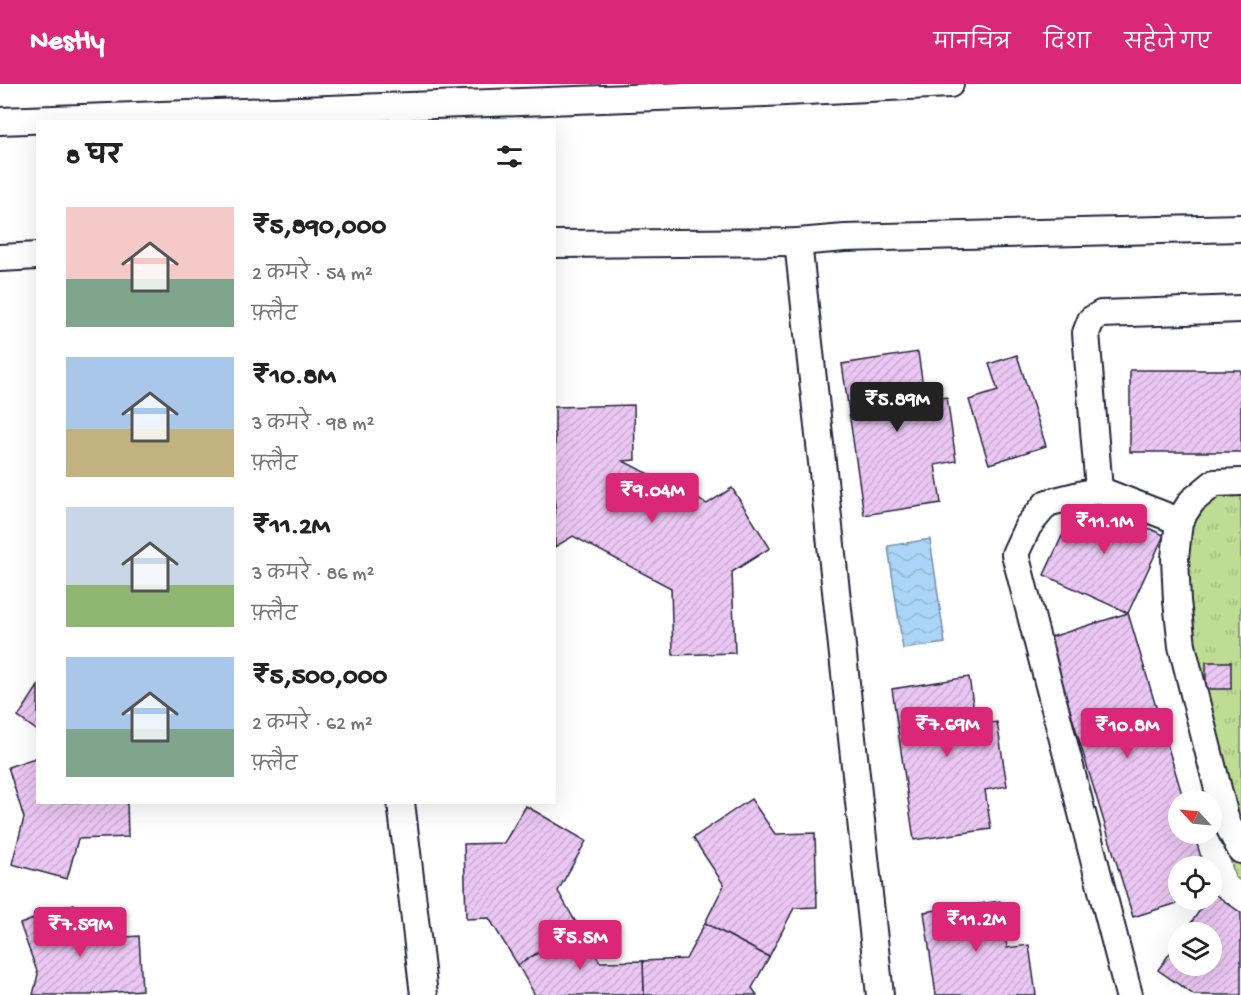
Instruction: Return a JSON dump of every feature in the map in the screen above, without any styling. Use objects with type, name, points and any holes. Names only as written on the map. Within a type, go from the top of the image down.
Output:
[{"type":"street","points":[[0,121],[950,84]]},
{"type":"street","points":[[556,244],[798,242],[856,238],[1241,228]]},
{"type":"street","points":[[798,242],[880,995]]},
{"type":"street","points":[[0,258],[36,256]]},
{"type":"street","points":[[1099,490],[1086,333],[1091,320],[1101,314],[1241,309]]},
{"type":"street","points":[[1241,482],[1214,483],[1192,501],[1179,521],[1175,558],[1176,601],[1182,646],[1226,821],[1241,850]]},
{"type":"street","points":[[1129,995],[1015,554],[1028,526],[1047,502],[1099,490],[1179,521]]},
{"type":"street","points":[[401,804],[423,995]]},
{"type":"green space","points":[[1241,495],[1241,881],[1235,877],[1222,829],[1222,790],[1211,790],[1170,637],[1175,545],[1207,497]]},
{"type":"water","points":[[930,539],[945,643],[903,649],[888,546]]},
{"type":"building","points":[[918,352],[925,400],[947,397],[956,461],[935,465],[941,503],[864,515],[842,364]]},
{"type":"building","points":[[1017,355],[1046,446],[989,464],[969,400],[998,391],[989,364]]},
{"type":"building","points":[[1130,370],[1241,370],[1241,452],[1130,452]]},
{"type":"building","points":[[634,405],[635,460],[623,461],[707,504],[732,488],[770,548],[732,572],[735,653],[673,655],[671,588],[573,536],[556,546],[556,407]]},
{"type":"building","points":[[1080,497],[1164,535],[1128,613],[1044,575]]},
{"type":"building","points":[[1128,613],[1181,790],[1168,790],[1168,844],[1197,844],[1201,856],[1168,856],[1168,906],[1133,917],[1048,638]]},
{"type":"building","points":[[1206,662],[1231,662],[1231,689],[1206,689]]},
{"type":"building","points":[[969,677],[976,725],[997,722],[1007,786],[985,790],[991,829],[914,840],[892,689]]},
{"type":"building","points":[[36,689],[36,730],[18,717]]},
{"type":"building","points":[[36,758],[36,804],[127,804],[128,837],[78,839],[67,879],[12,864],[24,818],[8,767]]},
{"type":"building","points":[[751,799],[775,834],[815,833],[817,907],[794,908],[769,957],[705,923],[724,885],[693,838]]},
{"type":"building","points":[[526,806],[586,841],[558,891],[579,928],[518,965],[489,918],[466,919],[464,844],[504,843]]},
{"type":"building","points":[[1222,899],[1241,913],[1241,995],[1194,995],[1158,970],[1168,956],[1168,976],[1222,976],[1222,922],[1192,922],[1200,910],[1222,910]]},
{"type":"building","points":[[1000,901],[1007,948],[1029,945],[1036,995],[936,995],[924,912]]},
{"type":"building","points":[[74,904],[86,940],[139,936],[142,990],[92,995],[33,995],[38,974],[20,924]]},
{"type":"building","points":[[705,923],[769,957],[752,988],[757,995],[644,995],[643,961],[686,959]]},
{"type":"building","points":[[579,928],[600,962],[643,961],[644,995],[535,995],[518,965]]}]
